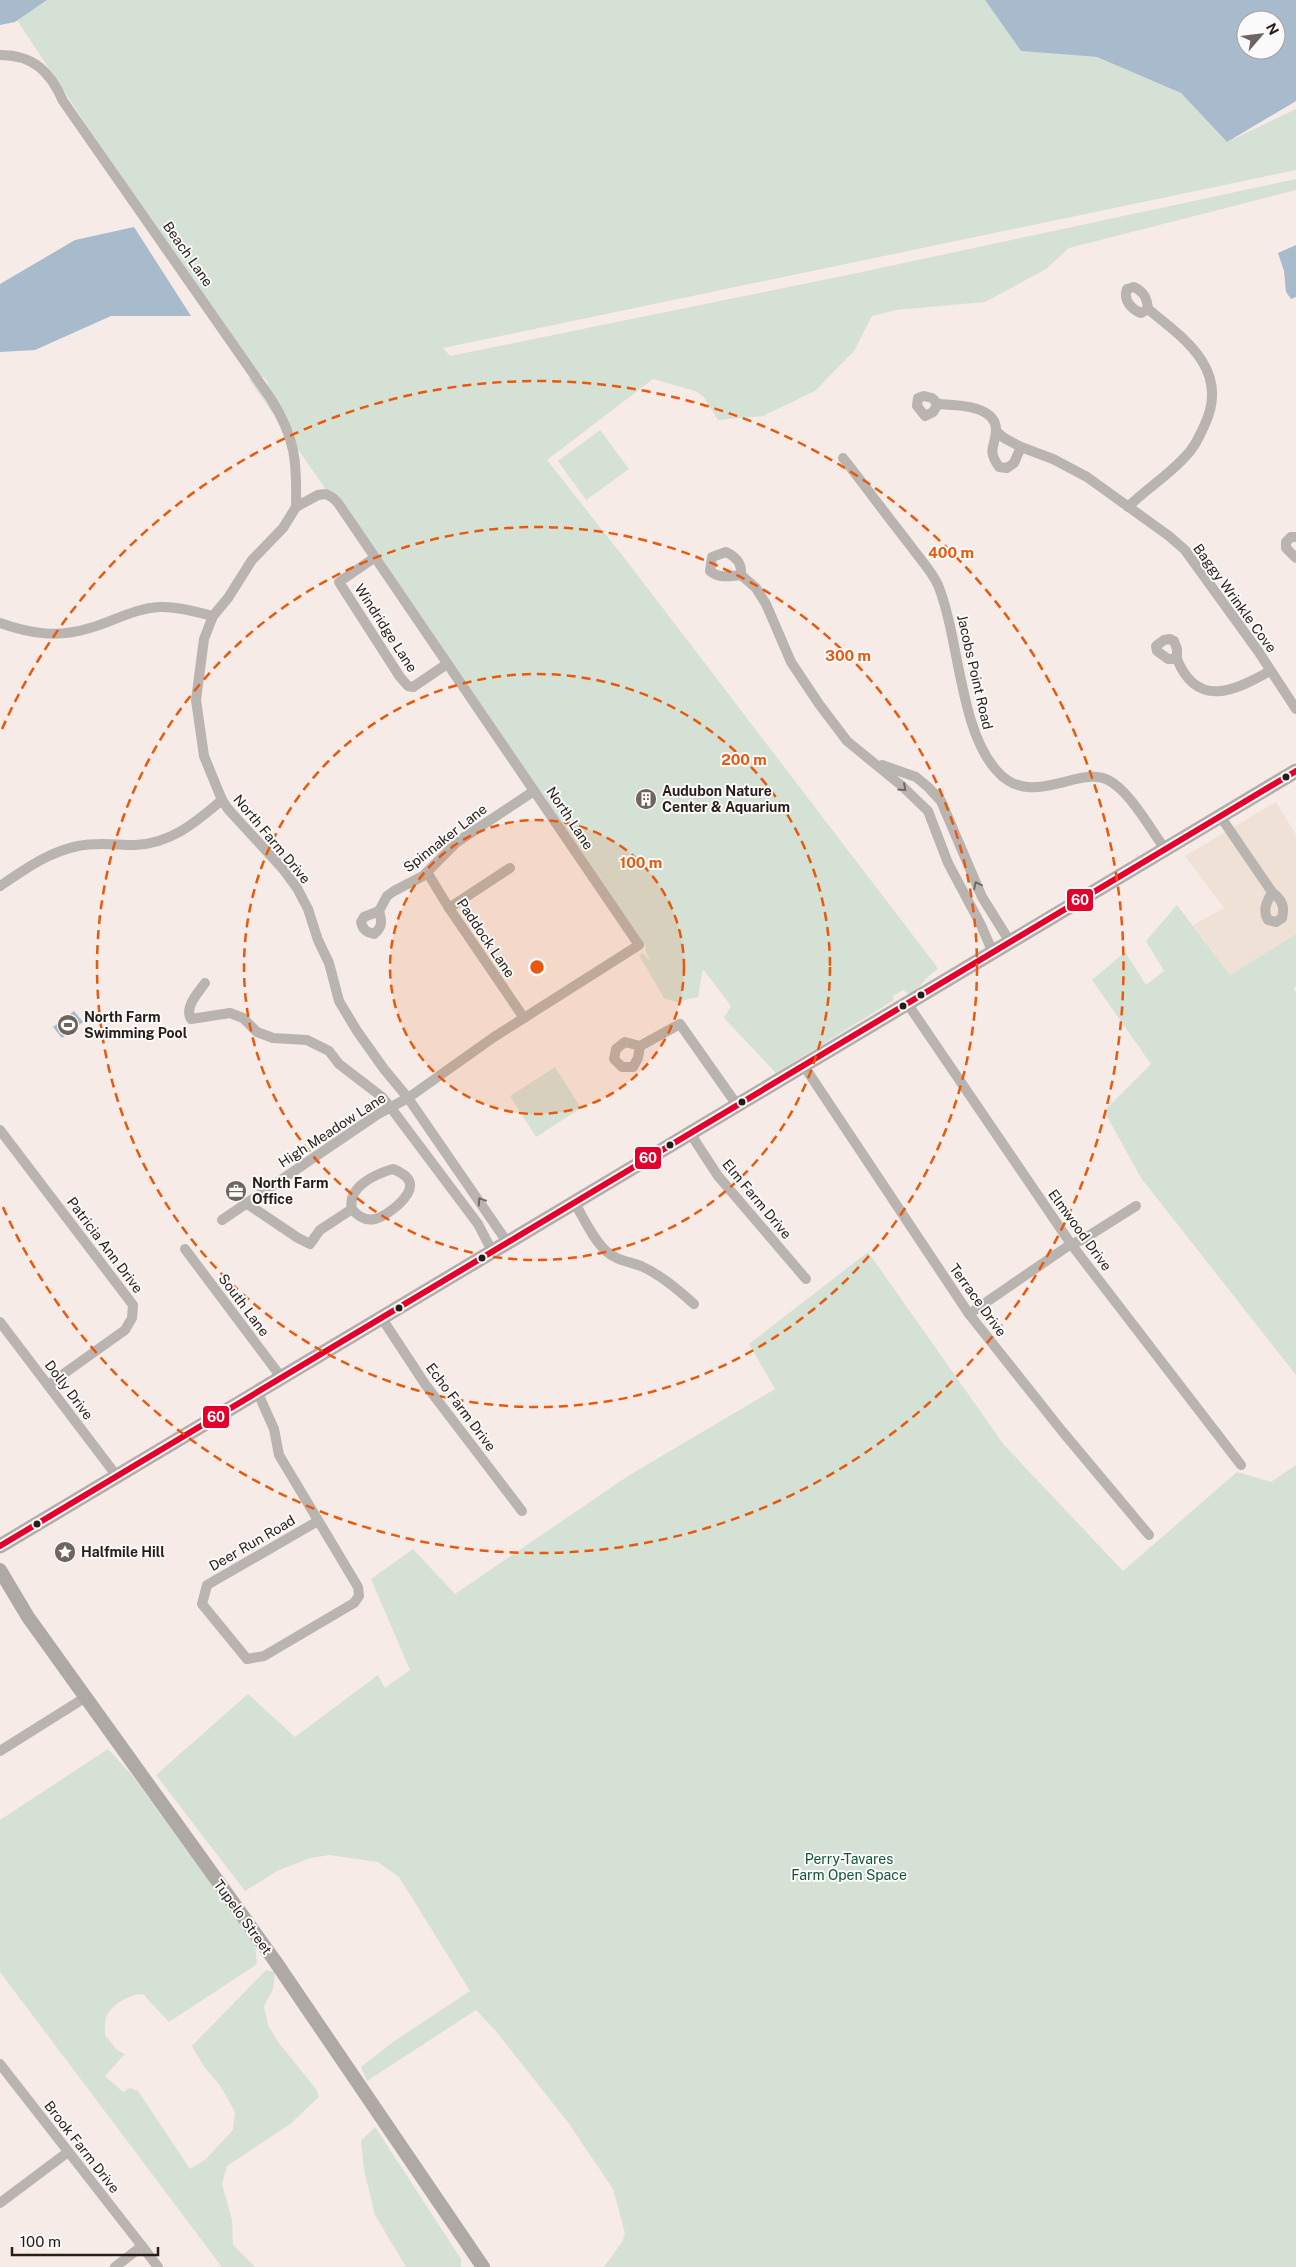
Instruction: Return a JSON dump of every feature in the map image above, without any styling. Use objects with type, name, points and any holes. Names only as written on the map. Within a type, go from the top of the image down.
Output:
[{"type":"main road","points":[[0,1546],[1296,771]]},
{"type":"main road","name":"Tupelo Street","points":[[0,1570],[28,1617],[275,1961],[483,2267]]},
{"type":"street","name":"Beach Lane","points":[[0,55],[17,55],[28,59],[42,69],[50,78],[63,101],[271,400],[292,441],[296,469],[296,507]]},
{"type":"street","points":[[1128,507],[1183,459],[1195,446],[1210,413],[1213,394],[1210,374],[1203,360],[1175,331],[1148,309]]},
{"type":"street","name":"Baggy Wrinkle Cove","points":[[938,404],[957,405],[988,413],[994,422],[996,431],[1004,438],[1021,447],[1068,465],[1185,550],[1296,709]]},
{"type":"street","points":[[996,431],[992,450],[994,459],[999,466],[1007,468],[1014,463],[1021,447]]},
{"type":"street","name":"Jacobs Point Road","points":[[844,458],[937,583],[952,630],[970,716],[977,739],[998,772],[1010,782],[1024,786],[1041,787],[1091,777],[1106,778],[1118,786],[1130,800],[1165,849]]},
{"type":"street","name":"North Lane","points":[[296,507],[326,494],[338,503],[639,946],[524,1018],[408,1098]]},
{"type":"street","name":"North Farm Drive","points":[[296,507],[283,528],[252,560],[228,598],[213,616],[204,640],[196,700],[204,756],[222,800],[241,824],[283,869],[297,888],[329,963],[339,1001],[384,1069],[408,1098],[507,1242]]},
{"type":"street","points":[[1296,537],[1291,537],[1286,542],[1286,548],[1296,558]]},
{"type":"street","name":"Windridge Lane","points":[[374,558],[340,582],[400,677],[408,686],[413,686],[447,664]]},
{"type":"street","points":[[741,575],[756,588],[766,604],[791,662],[808,689],[847,740],[928,811],[948,863],[993,953]]},
{"type":"street","points":[[0,623],[22,631],[46,635],[66,634],[90,628],[129,613],[159,607],[171,606],[213,616]]},
{"type":"street","name":"Baggy Wrinkle Cove","points":[[1177,659],[1196,686],[1205,691],[1217,692],[1242,686],[1270,671]]},
{"type":"street","points":[[866,756],[893,770],[916,777],[928,787],[946,810],[963,854],[987,904],[1010,942]]},
{"type":"street","name":"Spinnaker Lane","points":[[379,911],[390,894],[428,872],[457,842],[534,791]]},
{"type":"street","points":[[0,886],[45,857],[75,846],[98,843],[135,845],[166,839],[193,825],[222,800]]},
{"type":"street","points":[[932,819],[946,810]]},
{"type":"street","points":[[1220,816],[1272,892]]},
{"type":"street","points":[[948,863],[963,854]]},
{"type":"street","points":[[449,908],[510,868]]},
{"type":"street","name":"Paddock Lane","points":[[428,872],[449,908],[524,1018]]},
{"type":"street","points":[[973,911],[987,904]]},
{"type":"street","points":[[205,983],[190,1008],[191,1019],[230,1014],[243,1018],[257,1032],[265,1035],[289,1040],[307,1040],[329,1051],[339,1064],[382,1097],[478,1224],[492,1251]]},
{"type":"street","name":"Elmwood Drive","points":[[907,1003],[1071,1244],[1241,1465]]},
{"type":"street","points":[[640,1046],[680,1024],[737,1105]]},
{"type":"street","name":"Terrace Drive","points":[[804,1066],[969,1314],[1062,1431],[1149,1535]]},
{"type":"street","name":"High Meadow Lane","points":[[222,1220],[378,1114],[408,1098]]},
{"type":"street","name":"Patricia Ann Drive","points":[[0,1130],[133,1305],[132,1318],[125,1330],[48,1385]]},
{"type":"street","name":"Elm Farm Drive","points":[[690,1133],[718,1176],[806,1279]]},
{"type":"street","points":[[393,1169],[403,1173],[410,1180],[411,1189],[408,1196],[382,1217],[373,1220],[359,1217],[352,1209],[350,1201],[353,1194],[381,1172],[393,1169]]},
{"type":"street","points":[[574,1202],[606,1251],[619,1260],[640,1266],[673,1286],[694,1304]]},
{"type":"street","points":[[246,1203],[310,1244],[320,1230],[352,1209]]},
{"type":"street","points":[[969,1314],[1071,1244],[1082,1240],[1136,1206]]},
{"type":"street","name":"South Lane","points":[[185,1249],[281,1377]]},
{"type":"street","name":"Echo Farm Drive","points":[[381,1317],[425,1384],[522,1511]]},
{"type":"street","name":"Dolly Drive","points":[[0,1322],[116,1475]]},
{"type":"street","name":"Deer Run Road","points":[[257,1391],[274,1429],[279,1456],[358,1587],[359,1596],[354,1603],[264,1656],[247,1659],[202,1604],[207,1585],[318,1521]]},
{"type":"street","points":[[0,1750],[86,1697]]},
{"type":"street","name":"Brook Farm Drive","points":[[0,2064],[158,2267]]},
{"type":"street","points":[[0,2203],[68,2152]]},
{"type":"street","points":[[115,2267],[142,2246]]},
{"type":"shaded area","points":[[1276,802],[1296,835],[1296,934],[1230,975],[1193,925],[1224,908],[1185,856]]},
{"type":"green space","points":[[47,0],[985,0],[1021,51],[1097,57],[1181,93],[1227,142],[1296,109],[1296,170],[443,348],[450,356],[862,272],[1296,179],[1296,190],[1069,248],[1046,269],[985,302],[896,310],[872,316],[854,351],[815,391],[763,416],[718,420],[703,396],[695,391],[653,379],[547,460],[629,564],[934,963],[938,969],[918,988],[909,994],[903,990],[893,996],[894,1000],[776,1073],[724,1018],[731,1006],[703,969],[698,997],[676,1002],[664,998],[639,955],[643,953],[650,961],[645,949],[646,947],[248,378],[269,384],[264,377],[254,379],[17,20]]},
{"type":"green space","points":[[600,430],[629,469],[586,500],[558,461]]},
{"type":"green space","points":[[1177,905],[1230,975],[1296,934],[1296,986],[1294,989],[1296,992],[1296,1375],[1141,1178],[1104,1111],[1151,1064],[1092,980],[1125,952],[1146,985],[1164,971],[1146,941]]},
{"type":"green space","points":[[555,1067],[581,1108],[536,1137],[510,1096]]},
{"type":"green space","name":"Perry-Tavares Farm Open Space","points":[[868,1252],[1004,1445],[1123,1571],[1237,1472],[1271,1482],[1296,1465],[1296,2267],[604,2267],[622,2242],[625,2233],[613,2189],[567,2121],[495,2030],[476,2010],[367,2081],[361,2067],[393,2042],[470,1991],[399,1877],[378,1862],[330,1855],[310,1858],[277,1871],[245,1891],[156,1775],[248,1694],[295,1737],[378,1675],[385,1688],[410,1670],[371,1579],[413,1549],[455,1594],[628,1476],[775,1389],[749,1344]]},
{"type":"green space","points":[[108,1749],[131,1774],[255,1943],[257,1964],[169,2022],[143,1994],[127,1998],[116,2005],[106,2018],[105,2035],[117,2050],[125,2054],[105,2076],[123,2092],[130,2088],[138,2091],[190,2169],[205,2160],[233,2130],[235,2112],[221,2087],[203,2065],[192,2046],[266,1970],[275,1972],[273,1989],[264,2006],[268,2025],[278,2042],[316,2089],[319,2097],[290,2124],[227,2166],[222,2184],[232,2220],[233,2245],[255,2267],[222,2267],[0,1972],[0,1820]]},
{"type":"green space","points":[[375,2127],[461,2259],[461,2267],[406,2267],[375,2215],[364,2170],[361,2141]]},
{"type":"water","points":[[0,0],[47,0],[15,22],[0,25]]},
{"type":"water","points":[[985,0],[1296,0],[1296,101],[1227,142],[1181,93],[1097,57],[1021,51]]},
{"type":"water","points":[[134,227],[191,316],[111,316],[35,350],[0,352],[0,284],[75,240]]},
{"type":"water","points":[[1296,245],[1296,297],[1291,299],[1286,292],[1284,271],[1278,253]]},
{"type":"water","name":"North Farm Swimming Pool","points":[[74,1011],[83,1022],[62,1038],[53,1027]]},
{"type":"transit line","name":"60","points":[[0,1546],[1296,771]]},
{"type":"place","name":"Audubon Nature Center & Aquarium","points":[[646,799]]},
{"type":"place","name":"North Farm Swimming Pool","points":[[68,1025]]},
{"type":"place","name":"North Farm Office","points":[[236,1191]]},
{"type":"place","name":"Halfmile Hill","points":[[65,1552]]}]
